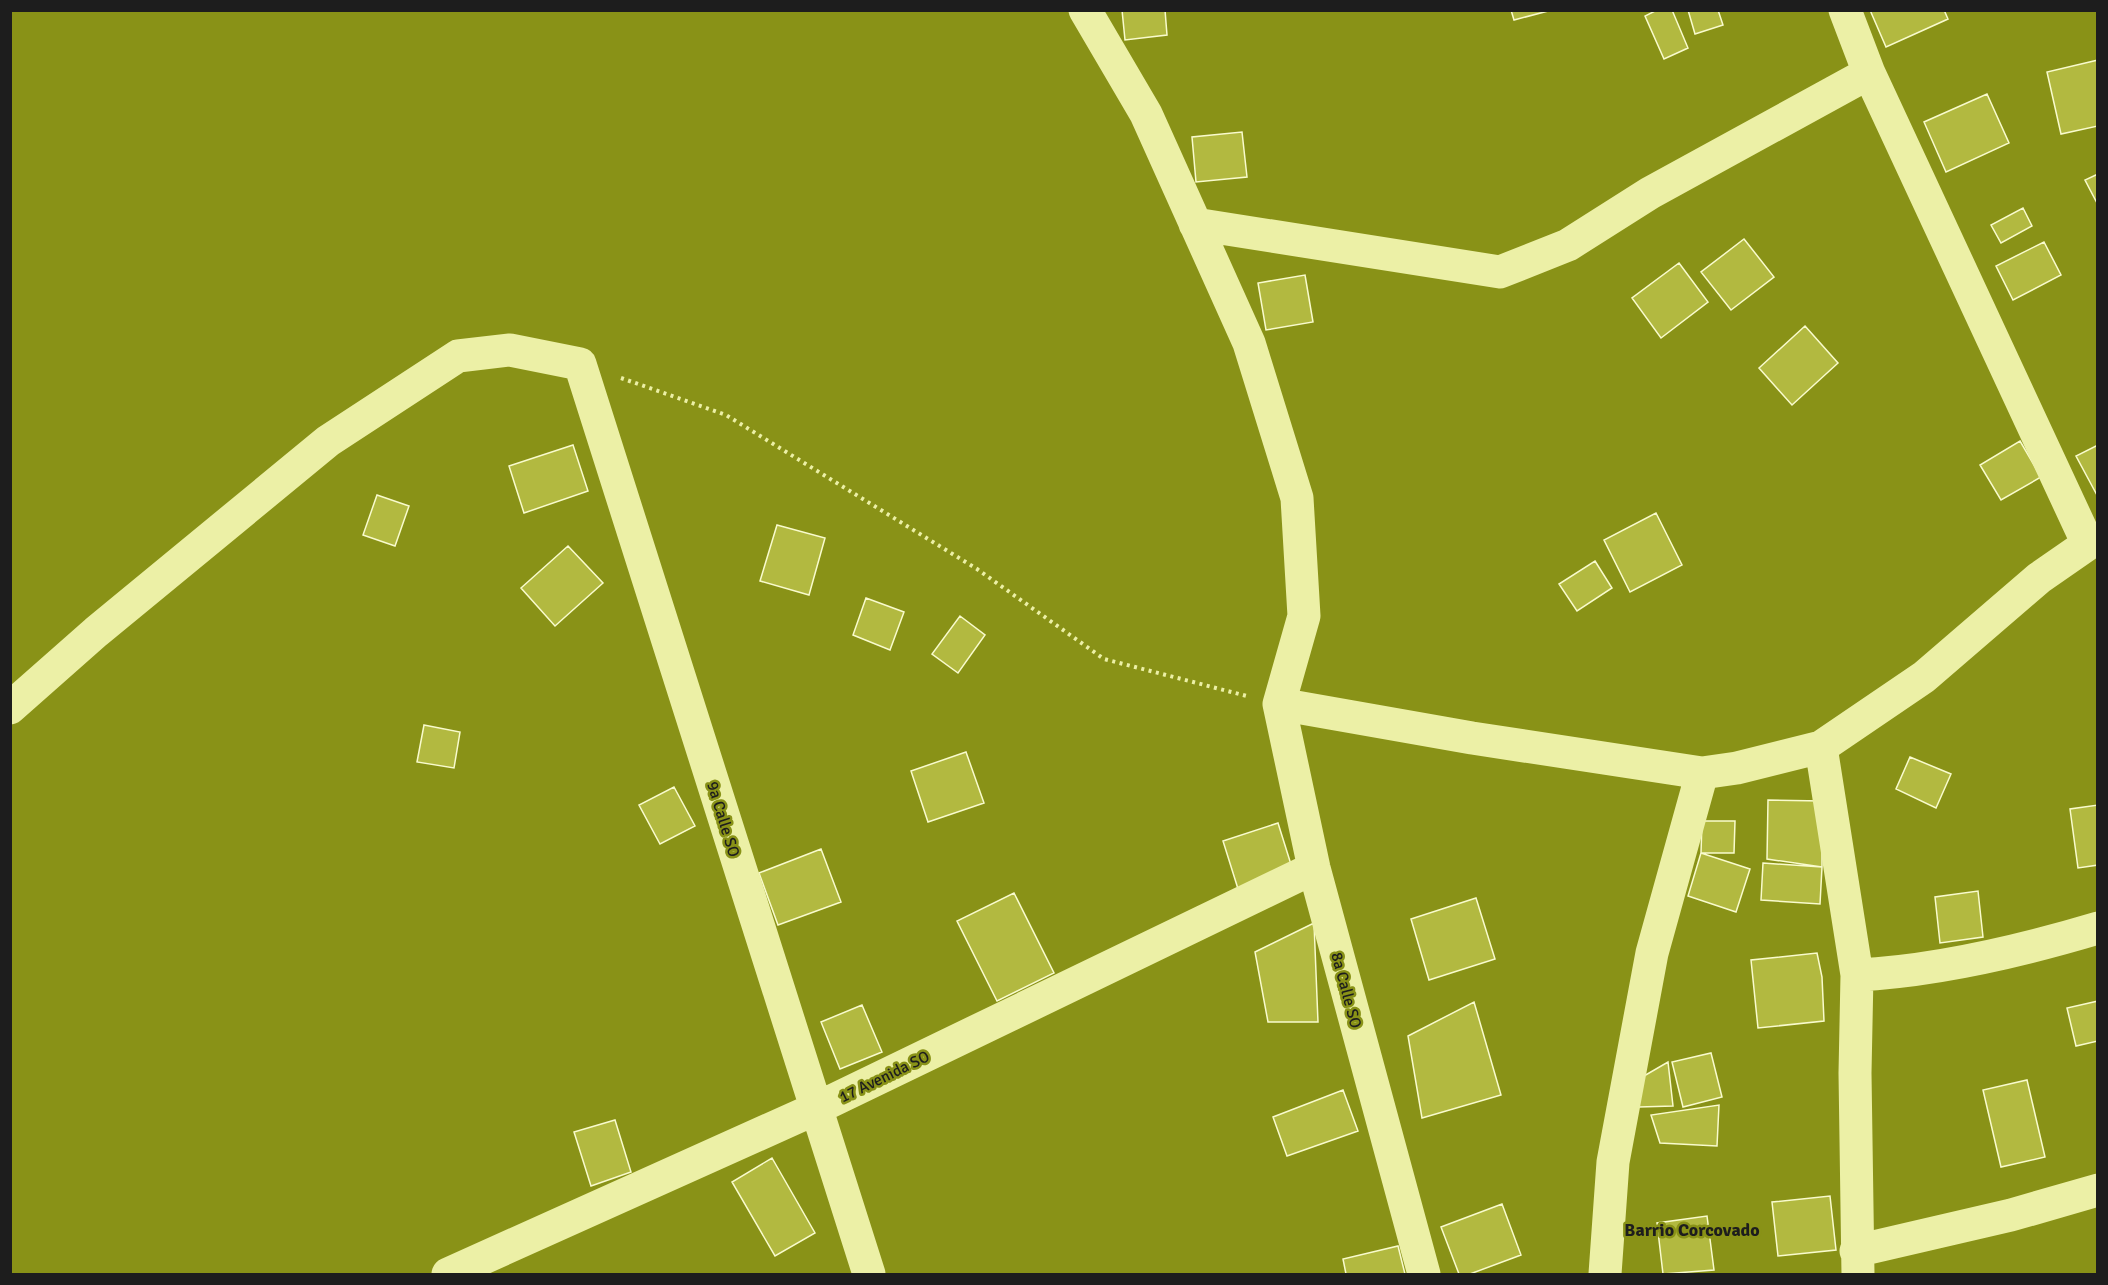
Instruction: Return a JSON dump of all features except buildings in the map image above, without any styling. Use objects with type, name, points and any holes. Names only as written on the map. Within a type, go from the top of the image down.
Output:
[{"type":"street","points":[[1085,10],[1146,114],[1249,343],[1297,498],[1304,616],[1279,704],[1472,738],[1702,772],[1737,768],[1821,747],[1924,676],[2040,578],[2093,542],[1869,72],[1845,10]]},
{"type":"street","points":[[1195,224],[1500,272],[1568,245],[1650,193],[1869,72]]},
{"type":"street","points":[[10,708],[96,632],[328,441],[458,356],[510,350],[580,364]]},
{"type":"street","name":"9a Calle SO","points":[[580,364],[869,1275]]},
{"type":"street","name":"8a Calle SO","points":[[1279,704],[1314,868],[1424,1275]]},
{"type":"street","points":[[1821,747],[1857,975],[1855,1073],[1857,1263],[2097,1190]]},
{"type":"street","points":[[1605,1275],[1613,1162],[1650,964],[1702,772]]},
{"type":"street","name":"17 Avenida SO","points":[[448,1275],[815,1109],[1314,868]]},
{"type":"street","points":[[1857,975],[1899,973],[2043,945],[2097,928]]},
{"type":"path","points":[[580,364],[726,415],[977,568],[1104,659],[1279,704]]},
{"type":"district","name":"Barrio Corcovado","points":[[1692,1230]]}]
